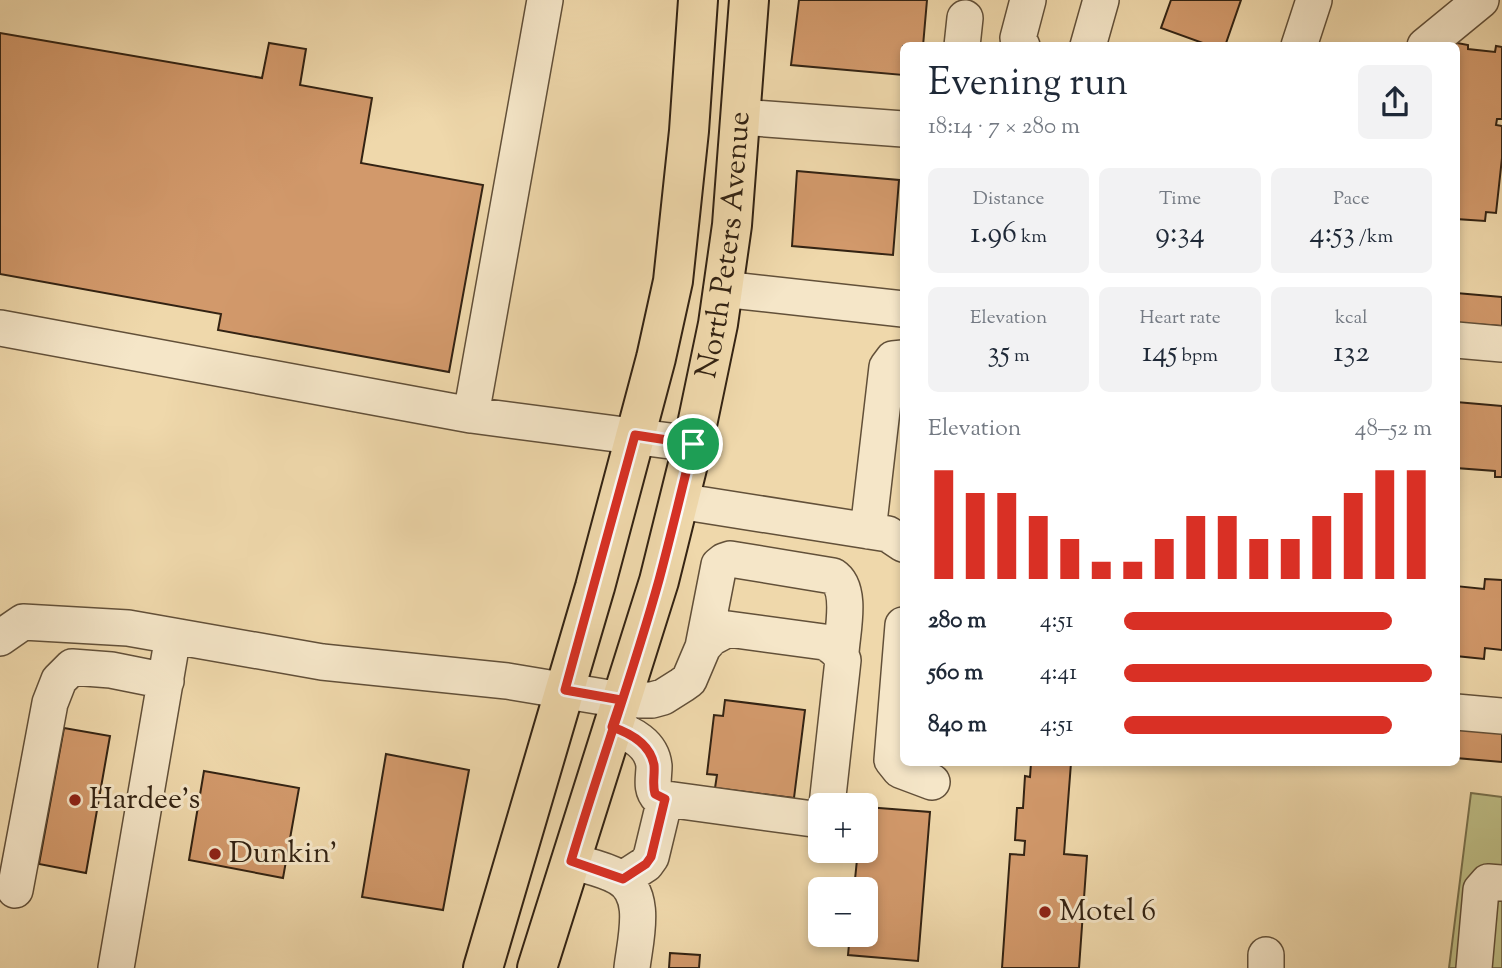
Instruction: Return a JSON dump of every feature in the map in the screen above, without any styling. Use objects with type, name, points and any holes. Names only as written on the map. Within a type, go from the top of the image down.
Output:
[{"type":"main road","name":"North Peters Avenue","points":[[483,968],[565,690],[656,358],[673,281],[689,131],[698,0]]},
{"type":"main road","name":"North Peters Avenue","points":[[537,968],[659,581],[693,444],[718,324],[732,225],[749,0]]},
{"type":"street","points":[[471,415],[545,0]]},
{"type":"street","points":[[1020,42],[1018,38],[1028,0]]},
{"type":"street","points":[[1089,42],[1101,0]]},
{"type":"street","points":[[1300,42],[1314,0]]},
{"type":"street","points":[[1430,42],[1481,0]]},
{"type":"street","points":[[740,117],[900,129]]},
{"type":"street","points":[[722,289],[900,309]]},
{"type":"street","points":[[0,328],[471,415],[693,444]]},
{"type":"street","points":[[1460,340],[1502,344]]},
{"type":"street","points":[[679,501],[893,537],[887,367],[893,359],[900,358]]},
{"type":"street","points":[[616,714],[663,698],[689,680],[703,647],[719,565],[724,561],[730,559],[833,576],[840,581],[845,594],[841,653],[843,660],[828,793]]},
{"type":"street","points":[[0,638],[23,622],[117,627],[322,662],[507,681],[565,690],[616,714],[642,743],[654,764],[655,794],[665,799],[808,818]]},
{"type":"street","points":[[15,890],[50,702],[59,680],[72,667],[71,639],[66,624]]},
{"type":"street","points":[[703,647],[711,638],[728,629],[824,642],[841,653]]},
{"type":"street","points":[[115,968],[173,636]]},
{"type":"street","points":[[900,662],[892,760],[900,770],[932,782]]},
{"type":"street","points":[[72,667],[111,670],[166,681]]},
{"type":"street","points":[[1460,712],[1502,716]]},
{"type":"street","points":[[623,879],[646,864],[651,857],[665,799]]},
{"type":"street","points":[[571,861],[623,879],[631,888],[638,908],[632,968]]},
{"type":"street","points":[[1474,968],[1481,890],[1488,882],[1502,883]]},
{"type":"green space","points":[[1471,793],[1502,797],[1502,968],[1449,968]]},
{"type":"building","points":[[799,0],[927,0],[923,42],[900,42],[900,75],[791,65]]},
{"type":"building","points":[[1171,0],[1241,0],[1226,42],[1200,42],[1161,28]]},
{"type":"building","points":[[0,33],[262,78],[269,43],[306,49],[300,85],[372,98],[361,163],[483,185],[449,372],[218,330],[221,314],[0,274]]},
{"type":"building","points":[[1460,44],[1468,45],[1468,49],[1495,52],[1496,46],[1502,47],[1502,119],[1497,119],[1496,125],[1502,126],[1502,158],[1496,213],[1486,212],[1485,221],[1460,219]]},
{"type":"building","points":[[797,171],[899,180],[893,255],[792,246]]},
{"type":"building","points":[[1460,293],[1502,297],[1502,326],[1460,323]]},
{"type":"building","points":[[1460,402],[1502,406],[1502,477],[1495,477],[1495,471],[1460,468]]},
{"type":"building","points":[[1485,579],[1502,580],[1502,650],[1485,648],[1484,659],[1460,656],[1460,586],[1484,589]]},
{"type":"building","points":[[725,700],[805,710],[794,798],[715,788],[717,775],[707,774],[714,715],[723,716]]},
{"type":"building","name":"Hardee's","points":[[64,728],[110,736],[86,873],[39,864]]},
{"type":"building","points":[[1460,728],[1502,732],[1502,762],[1460,758]]},
{"type":"building","points":[[386,754],[469,770],[443,910],[362,897]]},
{"type":"building","name":"Motel 6","points":[[1031,766],[1071,766],[1064,854],[1087,856],[1079,968],[1002,968],[1010,854],[1024,855],[1025,841],[1015,840],[1017,808],[1023,808],[1025,776],[1030,777]]},
{"type":"building","points":[[204,771],[299,788],[283,878],[189,860]]},
{"type":"building","points":[[878,808],[930,812],[918,961],[848,955],[849,947],[878,947],[878,877],[855,877],[857,863],[878,863]]},
{"type":"building","points":[[670,953],[700,955],[699,968],[669,968]]},
{"type":"place","name":"Hardee's","points":[[75,800]]},
{"type":"place","name":"Dunkin'","points":[[215,854]]},
{"type":"place","name":"Motel 6","points":[[1045,912]]},
{"type":"route","points":[[693,444],[635,435],[565,690],[621,700],[612,727],[635,736],[642,743],[654,764],[655,794],[665,799],[651,857],[646,864],[623,879],[571,861],[612,727],[621,700],[659,581],[693,444]]}]
